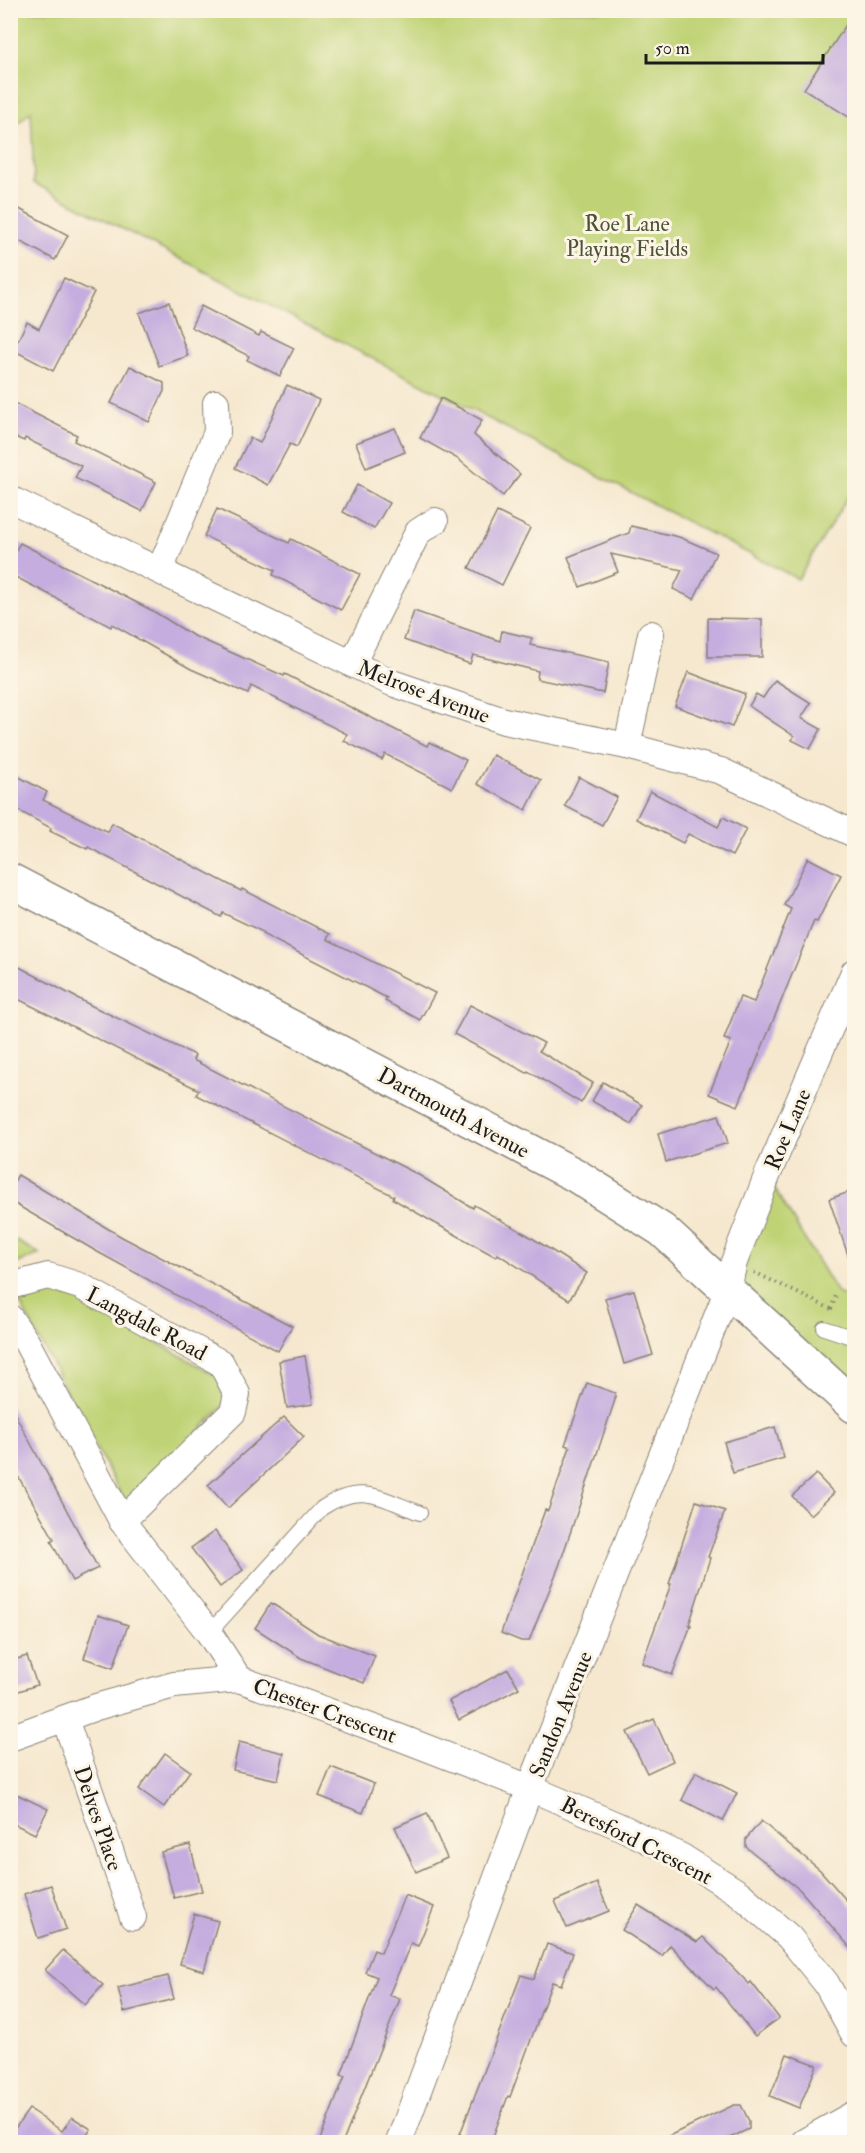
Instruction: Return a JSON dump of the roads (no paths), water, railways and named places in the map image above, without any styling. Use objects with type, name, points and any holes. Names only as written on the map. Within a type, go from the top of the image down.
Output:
[{"type":"street","points":[[160,570],[217,432],[216,403]]},
{"type":"street","name":"Melrose Avenue","points":[[10,499],[392,683],[504,721],[627,746],[721,771],[855,834]]},
{"type":"street","points":[[352,664],[418,532],[435,521]]},
{"type":"street","points":[[627,746],[651,634]]},
{"type":"street","name":"Dartmouth Avenue","points":[[10,880],[575,1175],[731,1276],[855,1406]]},
{"type":"street","name":"Roe Lane","points":[[731,1276],[855,972]]},
{"type":"street","name":"Langdale Road","points":[[10,1286],[48,1276],[80,1286],[221,1363],[237,1394],[233,1412],[122,1521]]},
{"type":"street","name":"Sandon Avenue","points":[[399,2142],[530,1788],[731,1276]]},
{"type":"street","points":[[10,1318],[122,1521],[209,1633],[239,1679]]},
{"type":"street","name":"Chester Crescent","points":[[10,1738],[174,1685],[239,1679],[530,1788]]},
{"type":"street","name":"Delves Place","points":[[65,1719],[134,1917]]},
{"type":"street","name":"Beresford Crescent","points":[[530,1788],[672,1852],[740,1894],[789,1936],[826,1983],[855,2034]]},
{"type":"street","points":[[804,2142],[855,2114]]},
{"type":"lane","points":[[824,1328],[855,1338]]},
{"type":"lane","points":[[209,1633],[322,1508],[337,1498],[364,1492],[420,1513]]},
{"type":"park label","name":"Roe Lane Playing Fields","points":[[627,236]]}]
